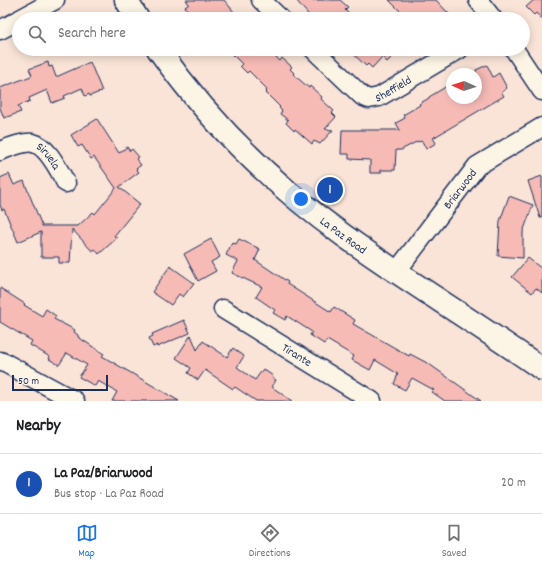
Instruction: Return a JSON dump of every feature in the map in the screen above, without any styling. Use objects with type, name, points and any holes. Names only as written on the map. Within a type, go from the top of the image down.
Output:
[{"type":"main road","points":[[126,0],[134,12]]},
{"type":"main road","name":"La Paz Road","points":[[163,56],[210,115],[261,167],[313,212],[396,272],[542,369]]},
{"type":"street","points":[[33,12],[55,0]]},
{"type":"street","points":[[261,0],[274,12]]},
{"type":"street","points":[[478,0],[487,12]]},
{"type":"street","points":[[0,30],[12,23]]},
{"type":"street","name":"Sheffield","points":[[320,56],[362,96],[369,99],[380,97],[448,56]]},
{"type":"street","points":[[519,56],[542,91]]},
{"type":"street","name":"Briarwood","points":[[396,272],[476,166],[542,127]]},
{"type":"street","name":"Siruela","points":[[0,151],[13,146],[33,143],[46,151],[66,183]]},
{"type":"street","name":"Tirante","points":[[223,309],[372,401]]},
{"type":"street","points":[[0,361],[75,401]]},
{"type":"building","points":[[186,0],[224,0],[234,12],[189,12],[185,7],[189,4]]},
{"type":"building","points":[[296,0],[340,0],[348,7],[345,10],[347,12],[306,12]]},
{"type":"building","points":[[389,0],[436,0],[447,12],[401,12]]},
{"type":"building","points":[[534,0],[542,0],[542,19],[536,13],[534,15],[526,7]]},
{"type":"building","points":[[234,56],[275,56],[280,61],[282,58],[292,67],[290,69],[294,73],[293,74],[309,88],[310,86],[334,111],[332,113],[336,117],[325,129],[333,130],[320,144],[314,141],[312,144],[295,129],[294,131],[286,123],[288,120],[280,114],[282,111],[279,108],[280,107],[266,93],[267,89],[249,71],[247,73],[240,66],[242,64]]},
{"type":"building","points":[[355,56],[393,56],[387,62],[382,57],[372,68],[368,64],[366,66]]},
{"type":"building","points":[[48,62],[49,67],[52,66],[56,77],[90,62],[102,91],[90,96],[89,94],[85,96],[82,88],[64,96],[65,98],[52,103],[47,90],[29,98],[30,101],[18,106],[21,112],[4,118],[0,108],[0,88],[31,76],[32,75],[29,69]]},
{"type":"building","points":[[487,65],[493,77],[499,73],[507,88],[502,93],[504,96],[433,138],[436,143],[426,149],[422,141],[418,141],[401,150],[396,150],[395,170],[381,170],[381,173],[370,173],[370,160],[349,159],[349,154],[341,154],[342,130],[400,130],[396,123],[405,118],[403,115],[446,87],[446,104],[482,104],[482,68],[480,68]]},
{"type":"building","points":[[97,119],[119,153],[127,147],[130,151],[132,149],[139,157],[136,159],[141,165],[136,169],[139,172],[119,187],[140,204],[114,236],[117,238],[99,254],[95,249],[92,251],[72,229],[70,263],[59,263],[59,257],[41,257],[41,232],[18,242],[4,209],[2,210],[0,205],[0,178],[9,174],[14,185],[24,181],[42,226],[78,226],[93,212],[95,214],[116,188],[94,157],[91,159],[82,145],[78,147],[71,135]]},
{"type":"building","points":[[542,176],[542,218],[540,218],[528,181]]},
{"type":"building","points":[[509,196],[533,205],[523,232],[523,258],[498,256],[500,221]]},
{"type":"building","points":[[211,239],[220,257],[211,262],[216,271],[198,281],[184,254]]},
{"type":"building","points":[[239,239],[260,249],[255,260],[288,282],[287,284],[331,312],[334,307],[355,320],[353,324],[409,356],[410,354],[429,364],[481,401],[445,401],[432,392],[434,390],[412,378],[405,390],[394,384],[398,374],[375,360],[370,370],[352,360],[354,356],[327,340],[324,344],[310,335],[312,332],[287,316],[285,320],[273,313],[275,310],[256,297],[262,287],[232,273],[238,261],[226,255],[232,243],[236,244]]},
{"type":"building","points":[[528,258],[542,269],[542,293],[536,288],[532,293],[512,277]]},
{"type":"building","points":[[170,266],[194,283],[183,297],[179,294],[171,305],[152,292]]},
{"type":"building","points":[[0,288],[42,316],[46,309],[56,316],[54,319],[75,330],[74,332],[78,335],[78,337],[104,354],[102,356],[179,401],[112,401],[117,392],[98,381],[95,386],[79,377],[87,365],[67,353],[59,365],[49,359],[50,357],[30,345],[32,341],[0,322]]},
{"type":"building","points":[[184,320],[190,333],[157,347],[157,345],[153,347],[149,338],[153,336],[152,334]]},
{"type":"building","points":[[191,335],[197,350],[203,341],[227,357],[233,348],[244,356],[237,367],[255,380],[263,369],[276,380],[272,387],[292,401],[256,401],[235,387],[233,389],[205,370],[198,380],[188,373],[191,368],[176,358]]},
{"type":"place","name":"La Paz/Briarwood","points":[[330,190]]}]
